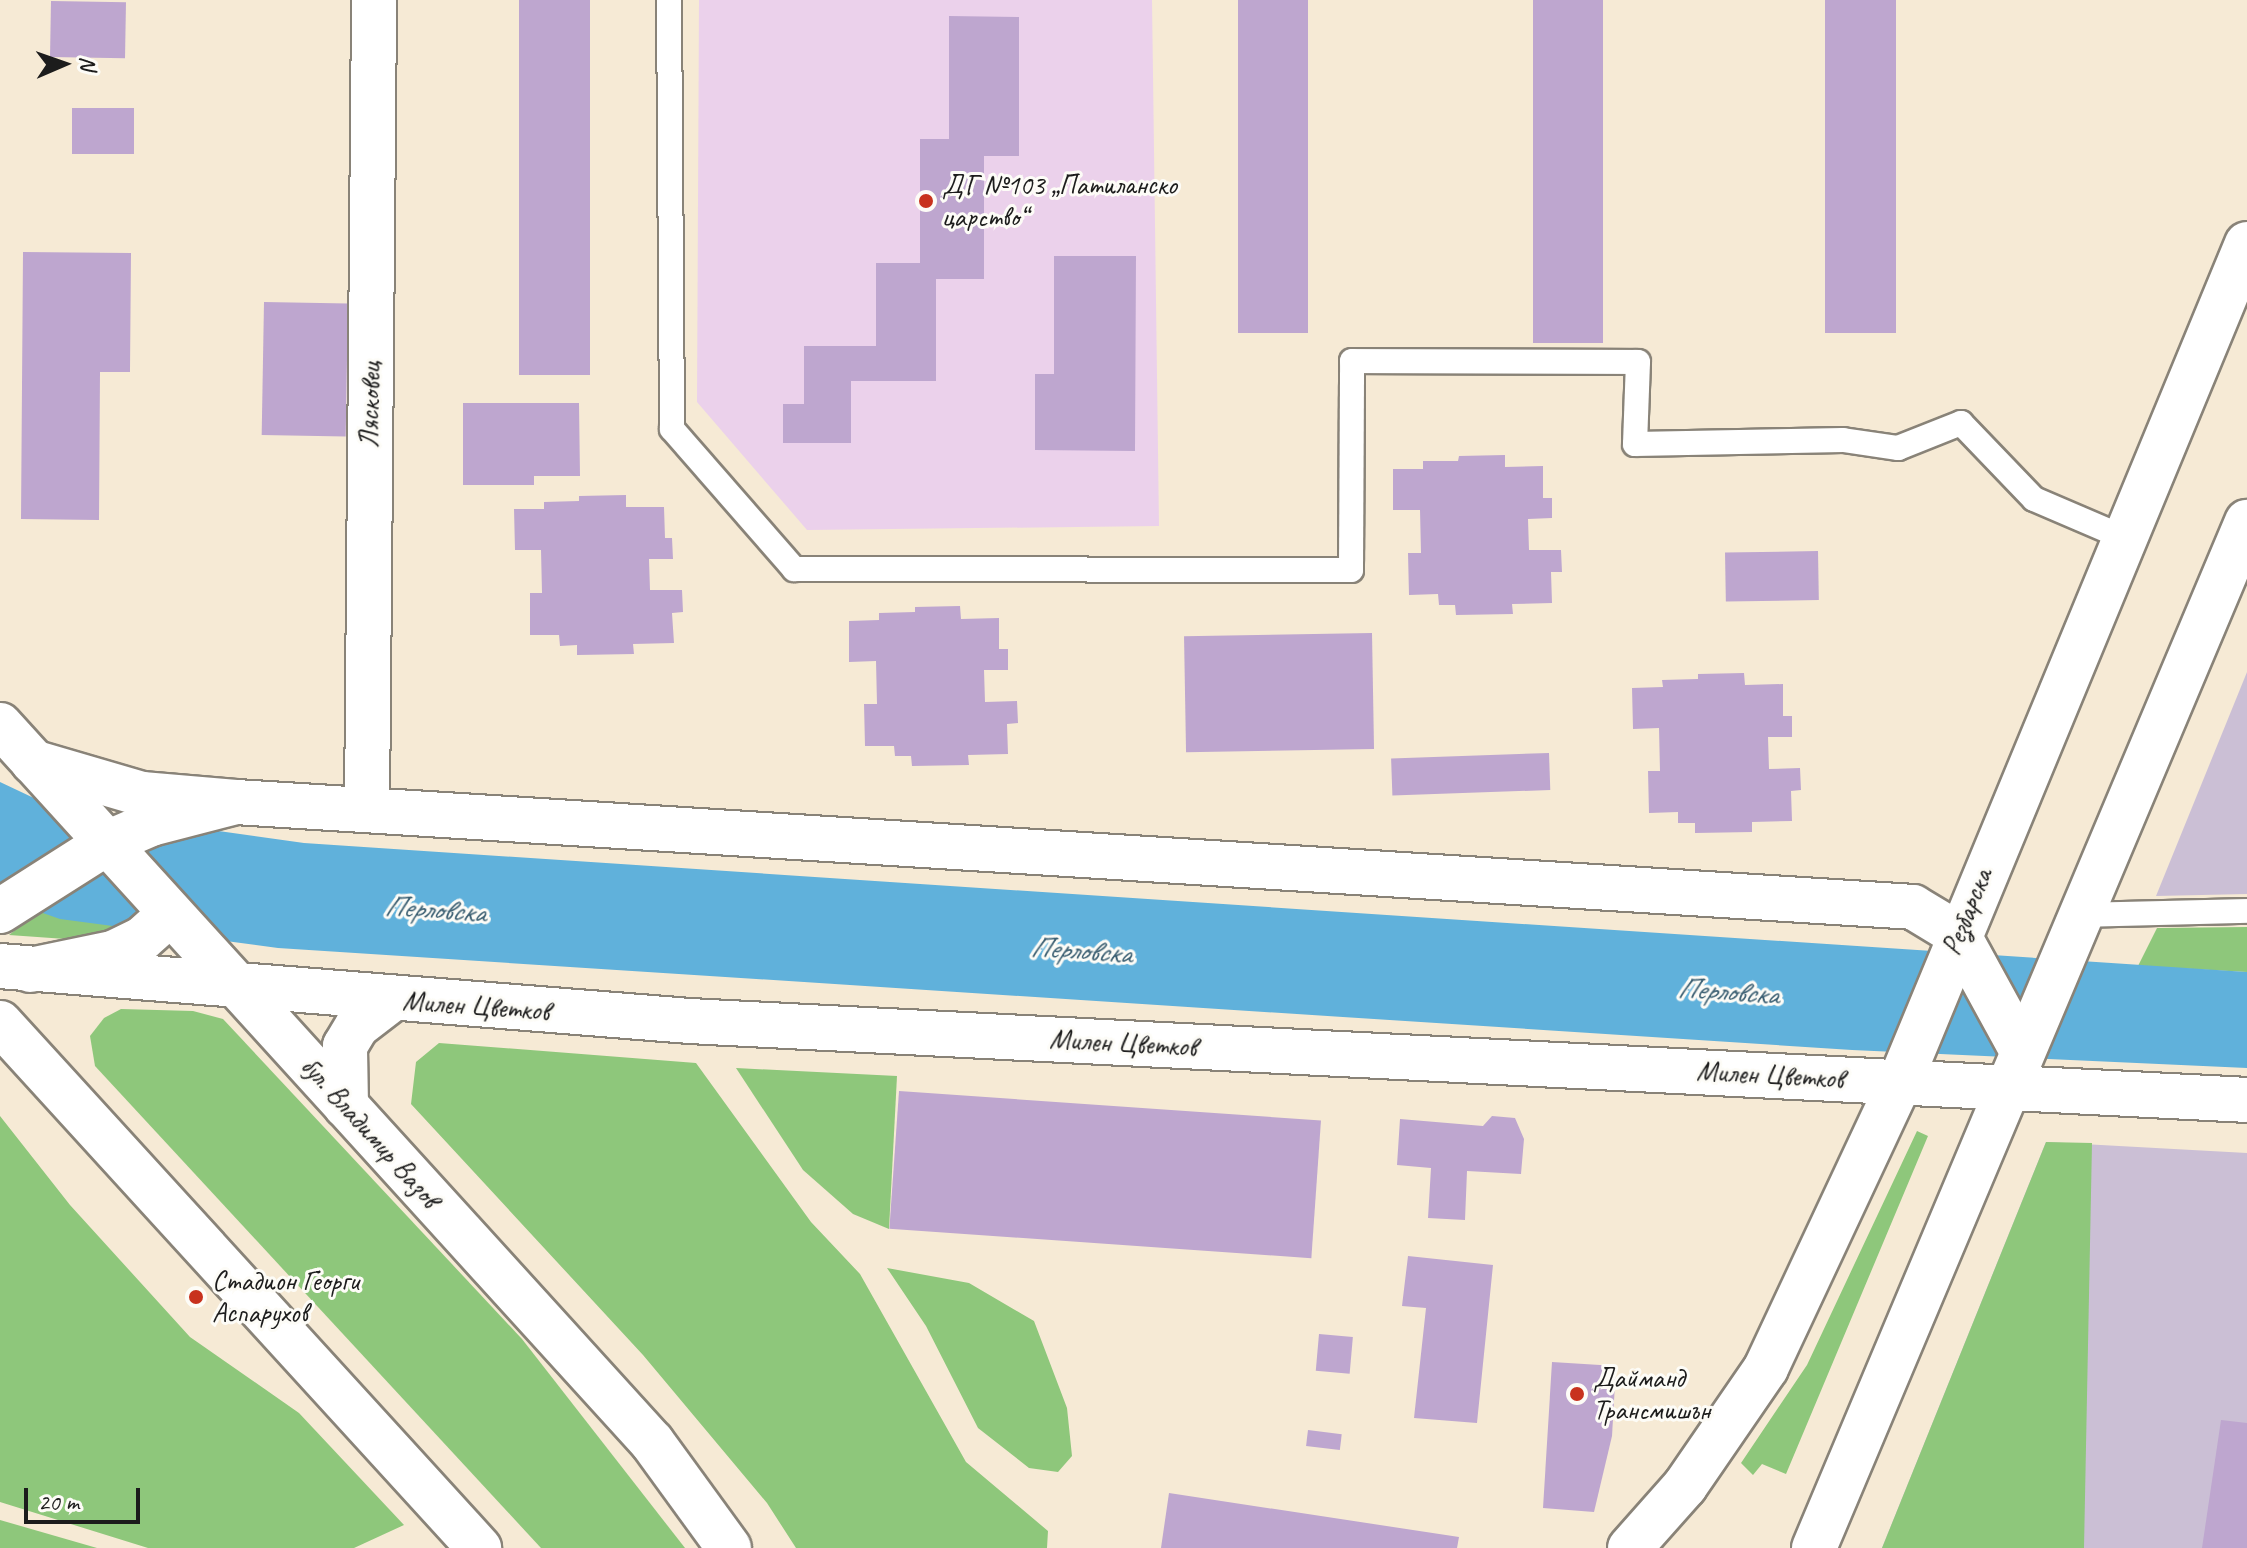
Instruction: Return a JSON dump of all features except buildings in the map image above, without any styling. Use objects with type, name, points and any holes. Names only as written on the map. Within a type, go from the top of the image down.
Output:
[{"type":"street","name":"Лясковец","points":[[367,809],[374,0]]},
{"type":"street","name":"Резбарска","points":[[1630,1548],[1685,1486],[1766,1368],[1900,1082],[1958,934],[2247,244]]},
{"type":"street","points":[[1814,1548],[2247,522]]},
{"type":"street","name":"бул. Владимир Вазов","points":[[0,725],[652,1442],[729,1548]]},
{"type":"street","points":[[33,762],[142,794],[236,802],[1913,907],[1958,934],[2022,1051]]},
{"type":"street","points":[[0,911],[107,843],[151,824],[236,802]]},
{"type":"street","points":[[15,968],[113,953],[142,939],[170,914]]},
{"type":"street","name":"Милен Цветков","points":[[15,968],[391,1000],[689,1021],[1900,1082],[2005,1091],[2247,1100]]},
{"type":"street","points":[[346,1106],[345,1046],[357,1026],[391,1000]]},
{"type":"street","points":[[0,1023],[479,1548]]},
{"type":"lane","points":[[669,0],[672,429],[794,569],[1351,570],[1352,361],[1638,362],[1635,444],[1843,440],[1898,448],[1961,423],[2034,499],[2125,538]]},
{"type":"lane","points":[[2080,915],[2247,911]]},
{"type":"shaded area","name":"ДГ №103 „Патиланско царство“","points":[[699,0],[1152,0],[1159,526],[807,530],[697,402]]},
{"type":"shaded area","points":[[2247,672],[2247,894],[2156,896]]},
{"type":"shaded area","points":[[2046,1142],[2247,1153],[2247,1548],[1882,1548]]},
{"type":"green space","points":[[61,893],[134,918],[108,942],[9,935]]},
{"type":"green space","points":[[2247,927],[2247,972],[2138,966],[2157,928]]},
{"type":"green space","points":[[121,1009],[193,1011],[223,1019],[522,1339],[685,1548],[541,1548],[95,1066],[90,1036],[104,1018]]},
{"type":"green space","points":[[439,1043],[696,1063],[811,1222],[860,1274],[966,1462],[1048,1531],[1047,1548],[796,1548],[767,1503],[643,1355],[411,1104],[416,1062]]},
{"type":"green space","points":[[736,1068],[897,1076],[889,1229],[853,1214],[803,1170]]},
{"type":"green space","points":[[0,1116],[70,1205],[190,1337],[299,1413],[404,1525],[354,1548],[148,1548],[0,1502]]},
{"type":"green space","points":[[1917,1131],[1928,1136],[1786,1474],[1762,1464],[1753,1475],[1741,1463],[1807,1365]]},
{"type":"green space","points":[[2046,1142],[2092,1143],[2084,1548],[1882,1548]]},
{"type":"green space","points":[[887,1268],[969,1283],[1034,1321],[1067,1408],[1072,1456],[1058,1472],[1029,1468],[978,1428],[926,1326]]},
{"type":"green space","points":[[0,1520],[97,1548],[0,1548]]},
{"type":"water","name":"Перловска","points":[[0,782],[55,808],[304,843],[2247,972],[2247,1068],[1852,1050],[278,948],[60,919],[0,898]]},
{"type":"place","name":"ДГ №103 „Патиланско царство“","points":[[926,201]]},
{"type":"place","name":"Стадион Георги Аспарухов","points":[[196,1297]]},
{"type":"place","name":"Дайманд Трансмишън","points":[[1577,1394]]}]
